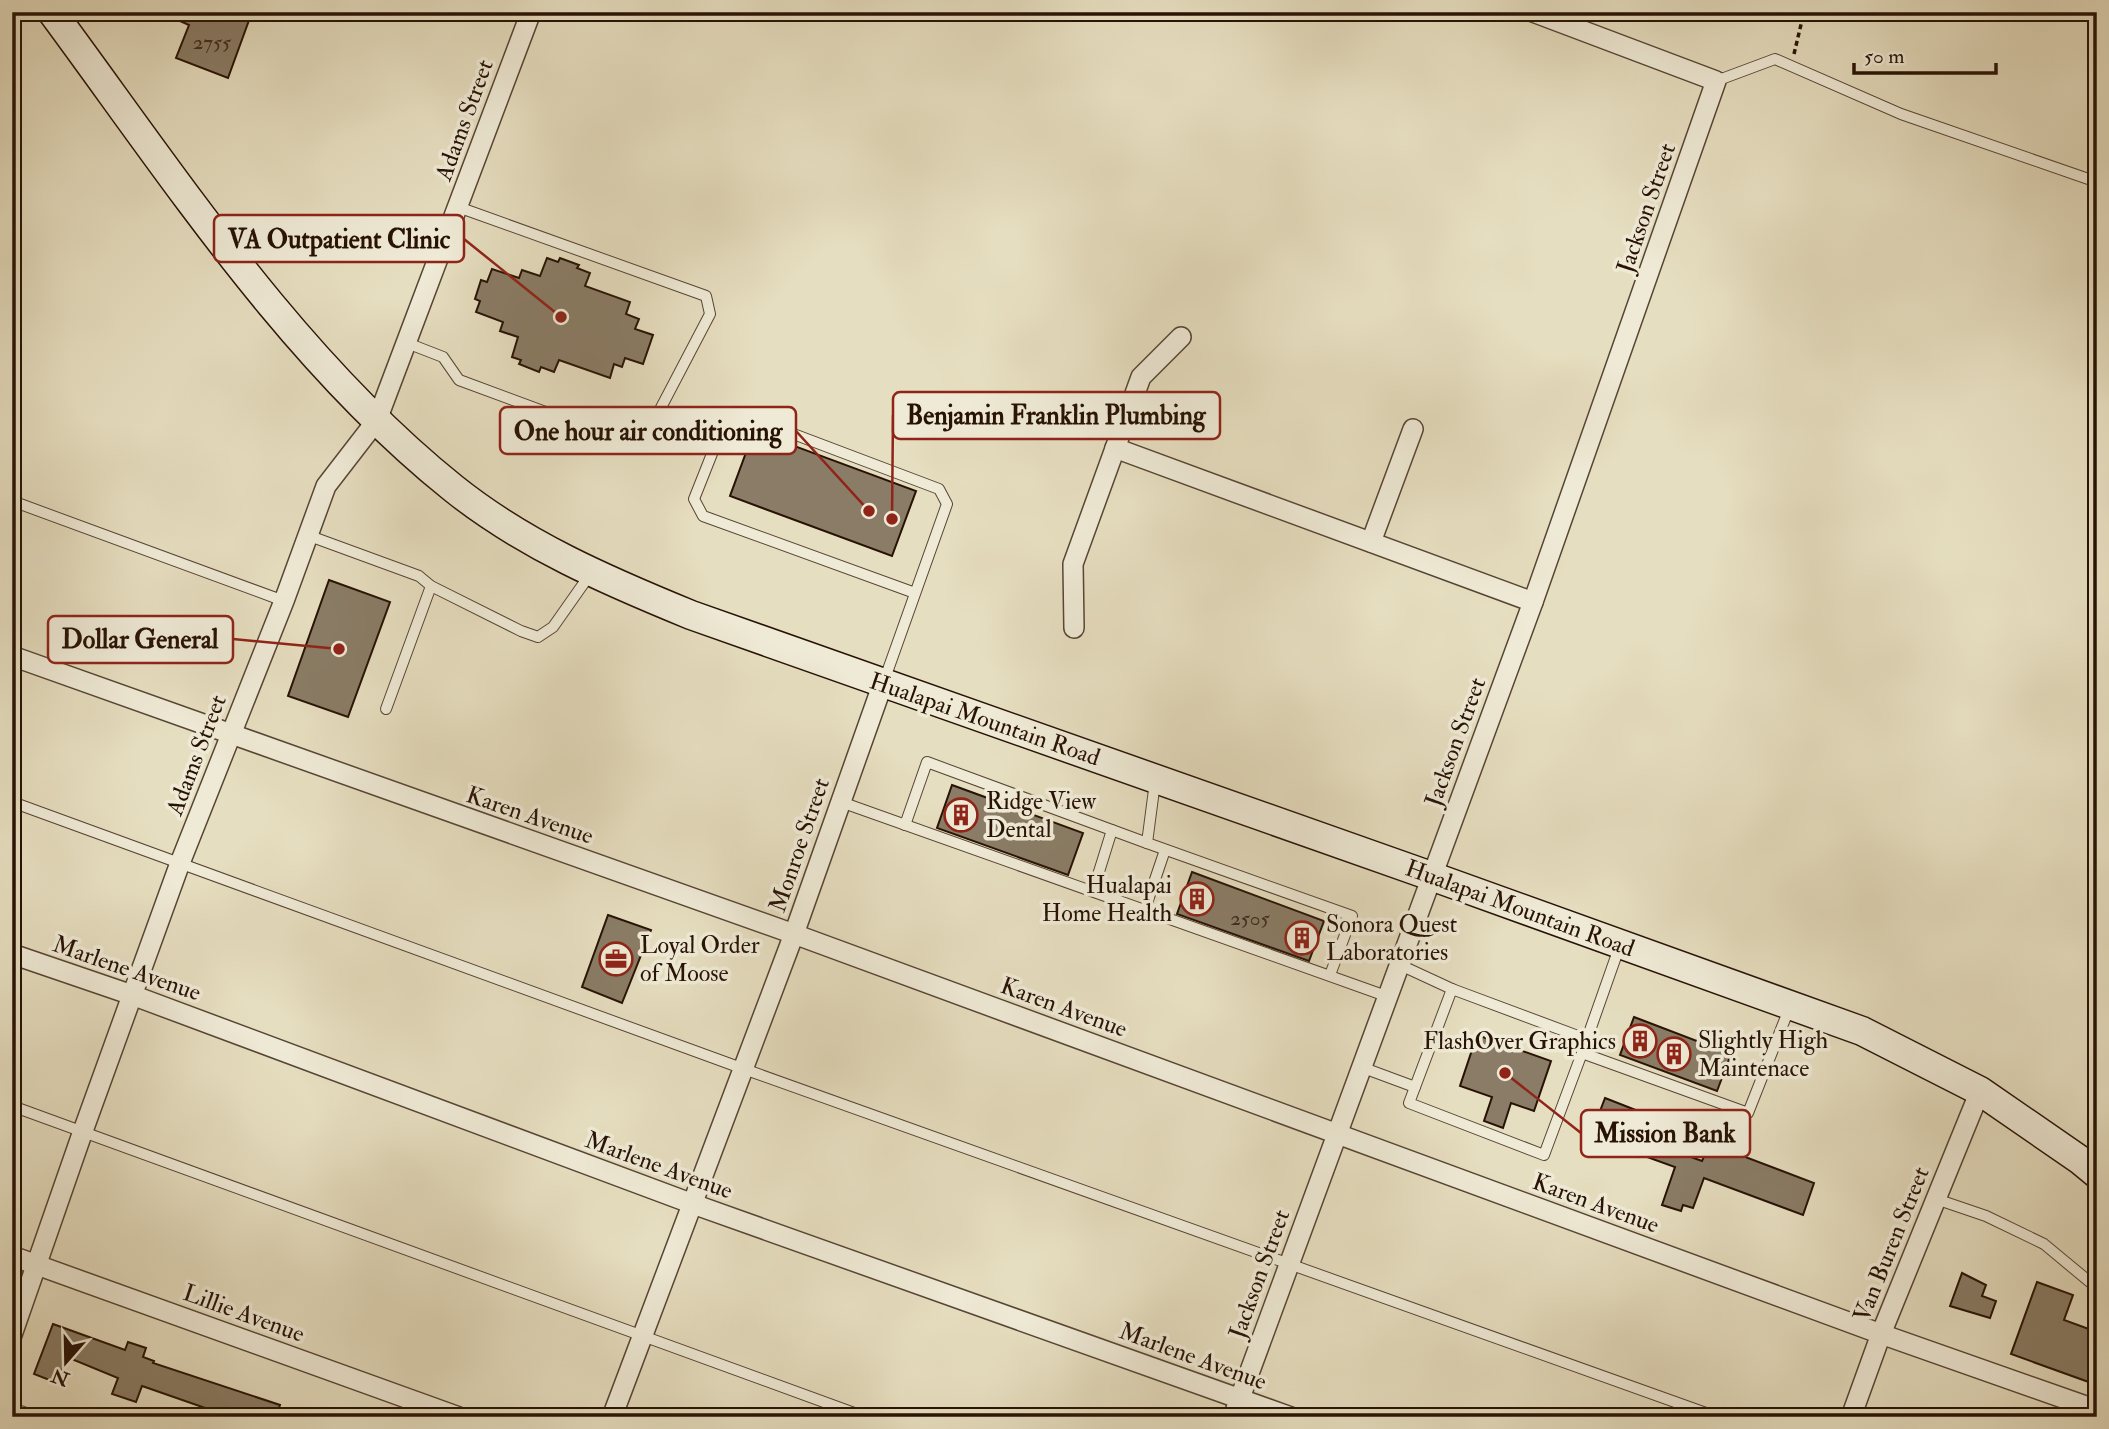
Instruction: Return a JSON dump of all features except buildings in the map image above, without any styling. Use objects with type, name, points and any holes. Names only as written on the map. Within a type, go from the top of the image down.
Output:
[{"type":"main road","name":"Hualapai Mountain Road","points":[[52,12],[261,294],[323,364],[377,420],[455,490],[518,532],[591,572],[691,615],[1862,1031],[1980,1091],[2097,1174]]},
{"type":"street","name":"Adams Street","points":[[12,1335],[180,863],[284,601],[326,486],[377,420],[531,12]]},
{"type":"street","points":[[1533,12],[1716,81]]},
{"type":"street","name":"Jackson Street","points":[[1237,1408],[1386,996],[1533,602],[1716,81]]},
{"type":"street","points":[[1074,628],[1073,564],[1141,377],[1181,337]]},
{"type":"street","points":[[1371,542],[1413,429]]},
{"type":"street","points":[[1115,448],[1533,602]]},
{"type":"street","name":"Karen Avenue","points":[[12,656],[794,934],[1881,1334],[2097,1410]]},
{"type":"street","name":"Monroe Street","points":[[612,1417],[794,934],[883,683]]},
{"type":"street","name":"Marlene Avenue","points":[[12,954],[132,995],[1237,1408],[1291,1417]]},
{"type":"street","name":"Van Buren Street","points":[[1852,1417],[1881,1334],[1980,1091]]},
{"type":"street","name":"Lillie Avenue","points":[[12,1256],[458,1417]]},
{"type":"lane","points":[[1716,81],[1775,59],[1900,114],[2097,182]]},
{"type":"lane","points":[[407,343],[443,357],[459,380],[629,443],[643,442],[710,314],[706,296],[458,207]]},
{"type":"lane","points":[[883,683],[947,504],[939,489],[743,415],[724,421],[694,499],[703,516],[915,593]]},
{"type":"lane","points":[[12,501],[284,601]]},
{"type":"lane","points":[[307,535],[419,576],[431,586],[520,632],[538,637],[553,627],[591,572]]},
{"type":"lane","points":[[386,709],[431,586]]},
{"type":"lane","points":[[905,825],[927,762],[1352,916],[1330,975]]},
{"type":"lane","points":[[1147,843],[1155,779]]},
{"type":"lane","points":[[12,802],[744,1069],[1717,1417]]},
{"type":"lane","points":[[841,802],[1386,996]]},
{"type":"lane","points":[[1093,891],[1112,830]]},
{"type":"lane","points":[[1144,909],[1166,850]]},
{"type":"lane","points":[[1452,989],[1409,1103],[1544,1155],[1620,944]]},
{"type":"lane","points":[[1398,964],[1452,989],[1586,1039]]},
{"type":"lane","points":[[1581,1053],[1748,1114],[1791,1005]]},
{"type":"lane","points":[[1361,1067],[1415,1087]]},
{"type":"lane","points":[[12,1105],[864,1417]]},
{"type":"lane","points":[[1936,1199],[1986,1216],[2045,1244],[2097,1288]]},
{"type":"lane","points":[[12,1408],[37,1417]]},
{"type":"path","points":[[1791,66],[1804,12]]},
{"type":"place","name":"VA Outpatient Clinic","points":[[561,317]]},
{"type":"place","name":"One hour air conditioning","points":[[869,511]]},
{"type":"place","name":"Benjamin Franklin Plumbing","points":[[892,519]]},
{"type":"place","name":"Dollar General","points":[[339,649]]},
{"type":"place","name":"Ridge View Dental","points":[[961,815]]},
{"type":"place","name":"Hualapai Home Health","points":[[1197,899]]},
{"type":"place","name":"Sonora Quest Laboratories","points":[[1302,938]]},
{"type":"place","name":"Loyal Order of Moose","points":[[616,959]]},
{"type":"place","name":"FlashOver Graphics","points":[[1640,1041]]},
{"type":"place","name":"Slightly High Maintenace","points":[[1674,1054]]},
{"type":"place","name":"Mission Bank","points":[[1505,1073]]}]
